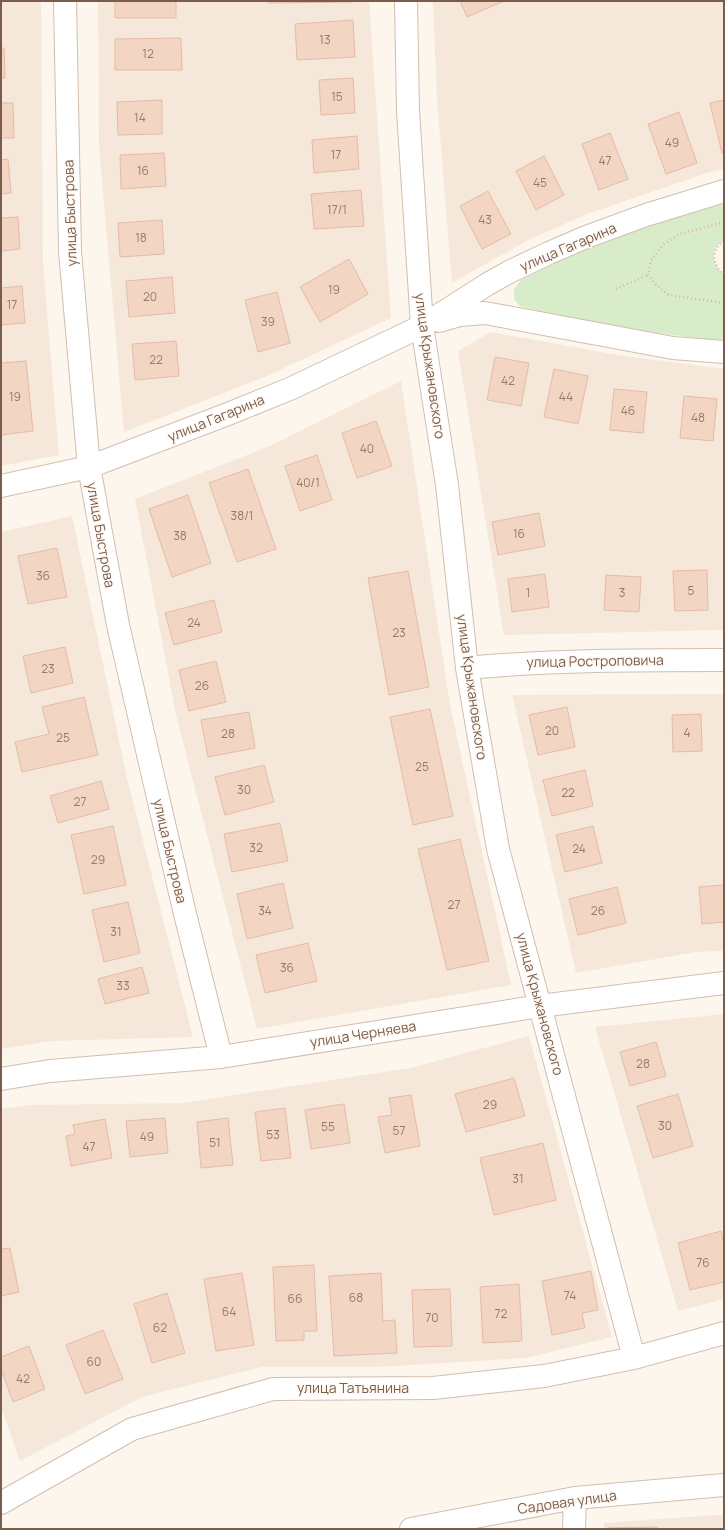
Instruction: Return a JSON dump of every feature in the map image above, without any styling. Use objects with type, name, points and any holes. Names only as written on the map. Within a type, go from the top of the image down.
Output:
[{"type":"street","name":"улица Быстрова","points":[[65,1],[70,252],[89,467],[118,625],[185,914],[221,1057]]},
{"type":"street","name":"улица Крыжановского","points":[[406,1],[408,111],[422,326],[447,485],[467,668],[498,849],[634,1358]]},
{"type":"street","name":"улица Гагарина","points":[[1,486],[89,467],[292,388],[422,326],[486,285],[549,253],[586,237],[724,191]]},
{"type":"street","name":"улица Гагарина","points":[[422,326],[460,315],[485,313],[673,348],[724,352]]},
{"type":"street","name":"улица Ростроповича","points":[[467,668],[514,664],[652,660],[724,660]]},
{"type":"street","name":"улица Черняева","points":[[1,1079],[50,1071],[221,1057],[540,1006],[724,983]]},
{"type":"street","name":"улица Татьянина","points":[[1,1503],[132,1429],[273,1389],[433,1388],[544,1376],[634,1358],[724,1333]]},
{"type":"street","name":"Садовая улица","points":[[411,1529],[575,1498],[724,1485]]},
{"type":"street","points":[[574,1529],[575,1498]]},
{"type":"path","points":[[648,275],[652,260],[664,244],[680,234],[724,222]]},
{"type":"path","points":[[724,241],[715,250],[713,257],[718,270],[724,274]]},
{"type":"path","points":[[616,289],[648,275]]},
{"type":"path","points":[[648,275],[656,285],[669,295],[724,303]]},
{"type":"shaded area","points":[[1,1],[41,1],[43,261],[59,455],[1,466]]},
{"type":"shaded area","points":[[98,1],[369,1],[391,318],[267,376],[124,432],[99,147]]},
{"type":"shaded area","points":[[433,1],[724,1],[724,169],[710,172],[587,214],[530,239],[452,283],[437,99]]},
{"type":"shaded area","points":[[491,332],[617,355],[724,369],[724,630],[504,635],[458,351]]},
{"type":"shaded area","points":[[401,381],[450,705],[511,985],[257,1029],[176,715],[135,499],[270,446]]},
{"type":"shaded area","points":[[72,516],[127,778],[193,1037],[52,1041],[1,1049],[1,532]]},
{"type":"shaded area","points":[[724,694],[724,951],[696,952],[576,973],[512,695]]},
{"type":"shaded area","points":[[724,1014],[724,1299],[678,1311],[595,1027]]},
{"type":"shaded area","points":[[529,1036],[612,1337],[526,1358],[377,1367],[262,1367],[142,1397],[20,1461],[1,1407],[1,1109],[29,1105],[183,1103],[410,1068]]},
{"type":"shaded area","points":[[724,1515],[724,1529],[604,1529],[604,1523]]},
{"type":"green space","points":[[724,200],[724,241],[716,248],[714,258],[717,267],[724,274],[724,341],[647,332],[570,318],[520,306],[514,299],[514,289],[521,280],[598,242]]},
{"type":"building","points":[[115,1],[176,1],[176,18],[115,18]]},
{"type":"building","points":[[268,1],[352,1],[352,2],[268,3]]},
{"type":"building","points":[[460,1],[504,1],[467,17]]},
{"type":"building","points":[[353,20],[355,57],[297,60],[295,24]]},
{"type":"building","points":[[181,38],[182,70],[115,70],[115,39]]},
{"type":"building","points":[[1,48],[4,48],[5,78],[1,79]]},
{"type":"building","points":[[353,78],[355,113],[321,115],[319,80]]},
{"type":"building","points":[[162,100],[162,134],[118,135],[117,102]]},
{"type":"building","points":[[724,100],[724,153],[722,153],[710,103]]},
{"type":"building","points":[[1,103],[13,103],[14,138],[1,138]]},
{"type":"building","points":[[679,112],[697,163],[666,174],[648,124]]},
{"type":"building","points":[[610,133],[628,179],[599,190],[582,144]]},
{"type":"building","points":[[357,136],[359,169],[314,173],[312,140]]},
{"type":"building","points":[[164,153],[166,186],[121,189],[120,155]]},
{"type":"building","points":[[544,156],[564,195],[536,210],[516,171]]},
{"type":"building","points":[[8,159],[11,193],[1,194],[1,160]]},
{"type":"building","points":[[361,190],[364,226],[314,229],[311,194]]},
{"type":"building","points":[[488,191],[511,234],[482,249],[460,206]]},
{"type":"building","points":[[18,217],[20,249],[1,251],[1,218]]},
{"type":"building","points":[[162,220],[164,254],[120,257],[118,223]]},
{"type":"building","points":[[349,259],[368,294],[320,322],[300,287]]},
{"type":"building","points":[[172,277],[175,313],[129,317],[126,281]]},
{"type":"building","points":[[22,286],[25,323],[1,325],[1,288]]},
{"type":"building","points":[[277,292],[290,343],[258,352],[245,300]]},
{"type":"building","points":[[176,341],[179,376],[135,380],[132,344]]},
{"type":"building","points":[[495,357],[529,363],[521,406],[487,400]]},
{"type":"building","points":[[26,361],[33,431],[1,435],[1,363]]},
{"type":"building","points":[[554,369],[588,376],[578,424],[544,417]]},
{"type":"building","points":[[614,389],[647,392],[643,433],[610,430]]},
{"type":"building","points":[[684,396],[717,399],[713,441],[680,438]]},
{"type":"building","points":[[376,421],[392,466],[357,478],[342,433]]},
{"type":"building","points":[[317,455],[332,500],[300,511],[285,466]]},
{"type":"building","points":[[248,469],[276,549],[237,562],[209,483]]},
{"type":"building","points":[[188,495],[211,563],[172,577],[149,509]]},
{"type":"building","points":[[539,513],[545,546],[498,555],[492,522]]},
{"type":"building","points":[[57,548],[67,597],[28,604],[18,556]]},
{"type":"building","points":[[707,570],[708,610],[675,611],[673,571]]},
{"type":"building","points":[[408,571],[429,687],[389,695],[368,578]]},
{"type":"building","points":[[545,574],[549,607],[512,612],[508,579]]},
{"type":"building","points":[[606,575],[641,577],[639,612],[604,610]]},
{"type":"building","points":[[214,600],[222,632],[174,645],[165,613]]},
{"type":"building","points":[[65,647],[73,683],[31,693],[23,656]]},
{"type":"building","points":[[216,661],[226,702],[189,711],[179,670]]},
{"type":"building","points":[[84,697],[98,755],[22,772],[15,742],[49,734],[42,707]]},
{"type":"building","points":[[567,707],[575,747],[538,755],[529,715]]},
{"type":"building","points":[[430,709],[453,816],[413,825],[390,717]]},
{"type":"building","points":[[249,712],[255,748],[208,757],[201,720]]},
{"type":"building","points":[[701,714],[702,751],[673,752],[672,715]]},
{"type":"building","points":[[264,765],[274,802],[225,815],[215,777]]},
{"type":"building","points":[[585,770],[593,806],[552,816],[543,780]]},
{"type":"building","points":[[101,781],[109,809],[58,823],[50,796]]},
{"type":"building","points":[[280,823],[288,861],[232,872],[224,834]]},
{"type":"building","points":[[113,826],[126,885],[84,894],[71,835]]},
{"type":"building","points":[[593,826],[602,863],[565,872],[556,835]]},
{"type":"building","points":[[460,839],[489,961],[447,970],[418,849]]},
{"type":"building","points":[[283,883],[293,928],[247,939],[237,894]]},
{"type":"building","points":[[724,885],[724,922],[702,924],[699,887]]},
{"type":"building","points":[[617,887],[626,923],[578,935],[569,899]]},
{"type":"building","points":[[128,902],[140,953],[104,962],[92,910]]},
{"type":"building","points":[[308,943],[317,981],[265,993],[256,955]]},
{"type":"building","points":[[142,967],[149,993],[105,1004],[98,979]]},
{"type":"building","points":[[656,1042],[666,1076],[630,1086],[620,1052]]},
{"type":"building","points":[[514,1078],[525,1116],[466,1132],[455,1094]]},
{"type":"building","points":[[678,1094],[693,1146],[653,1158],[637,1106]]},
{"type":"building","points":[[411,1095],[420,1146],[385,1153],[378,1117],[392,1115],[389,1098]]},
{"type":"building","points":[[344,1104],[350,1143],[311,1149],[305,1110]]},
{"type":"building","points":[[285,1108],[291,1158],[261,1161],[255,1112]]},
{"type":"building","points":[[165,1118],[168,1153],[130,1157],[126,1121]]},
{"type":"building","points":[[228,1118],[233,1165],[201,1168],[197,1122]]},
{"type":"building","points":[[105,1119],[112,1158],[71,1166],[66,1136],[75,1134],[73,1125]]},
{"type":"building","points":[[543,1143],[556,1200],[494,1215],[480,1158]]},
{"type":"building","points":[[721,1231],[724,1244],[724,1282],[690,1290],[678,1243]]},
{"type":"building","points":[[10,1248],[19,1292],[1,1296],[1,1249]]},
{"type":"building","points":[[314,1265],[317,1331],[304,1331],[304,1340],[276,1341],[273,1267]]},
{"type":"building","points":[[591,1271],[598,1310],[582,1313],[585,1328],[552,1335],[542,1281]]},
{"type":"building","points":[[242,1273],[254,1345],[216,1351],[204,1279]]},
{"type":"building","points":[[381,1273],[383,1321],[395,1320],[397,1353],[334,1356],[329,1276]]},
{"type":"building","points":[[519,1284],[522,1341],[483,1343],[480,1287]]},
{"type":"building","points":[[450,1289],[452,1346],[414,1347],[412,1290]]},
{"type":"building","points":[[167,1293],[185,1353],[152,1363],[134,1304]]},
{"type":"building","points":[[103,1330],[123,1379],[85,1394],[66,1345]]},
{"type":"building","points":[[29,1346],[45,1389],[13,1402],[1,1369],[1,1357]]},
{"type":"building","points":[[657,1527],[657,1529],[608,1529],[608,1528]]}]
